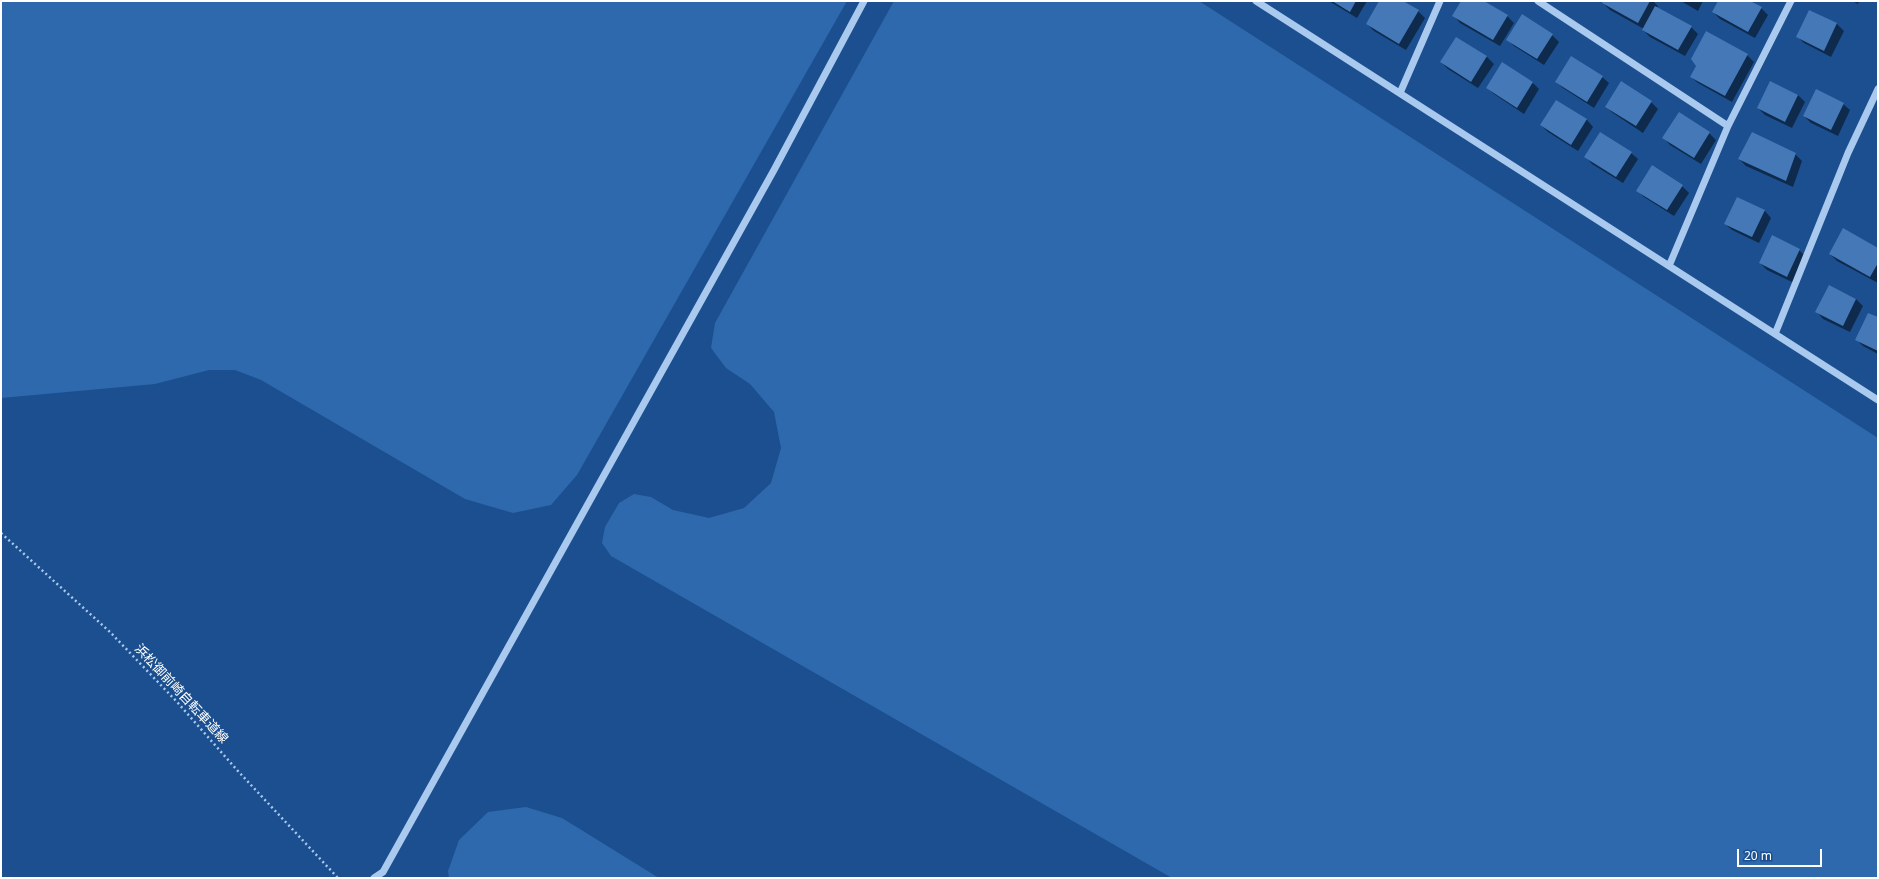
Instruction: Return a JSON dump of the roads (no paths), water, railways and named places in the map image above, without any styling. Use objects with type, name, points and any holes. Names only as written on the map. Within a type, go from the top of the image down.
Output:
[{"type":"street","points":[[374,878],[383,872],[387,865],[770,177],[864,1]]},
{"type":"street","points":[[1256,1],[1878,400]]},
{"type":"street","points":[[1400,93],[1440,1]]},
{"type":"street","points":[[1538,1],[1728,126]]},
{"type":"street","points":[[1669,266],[1728,126],[1789,2]]},
{"type":"street","points":[[1775,334],[1848,153],[1878,90]]}]
